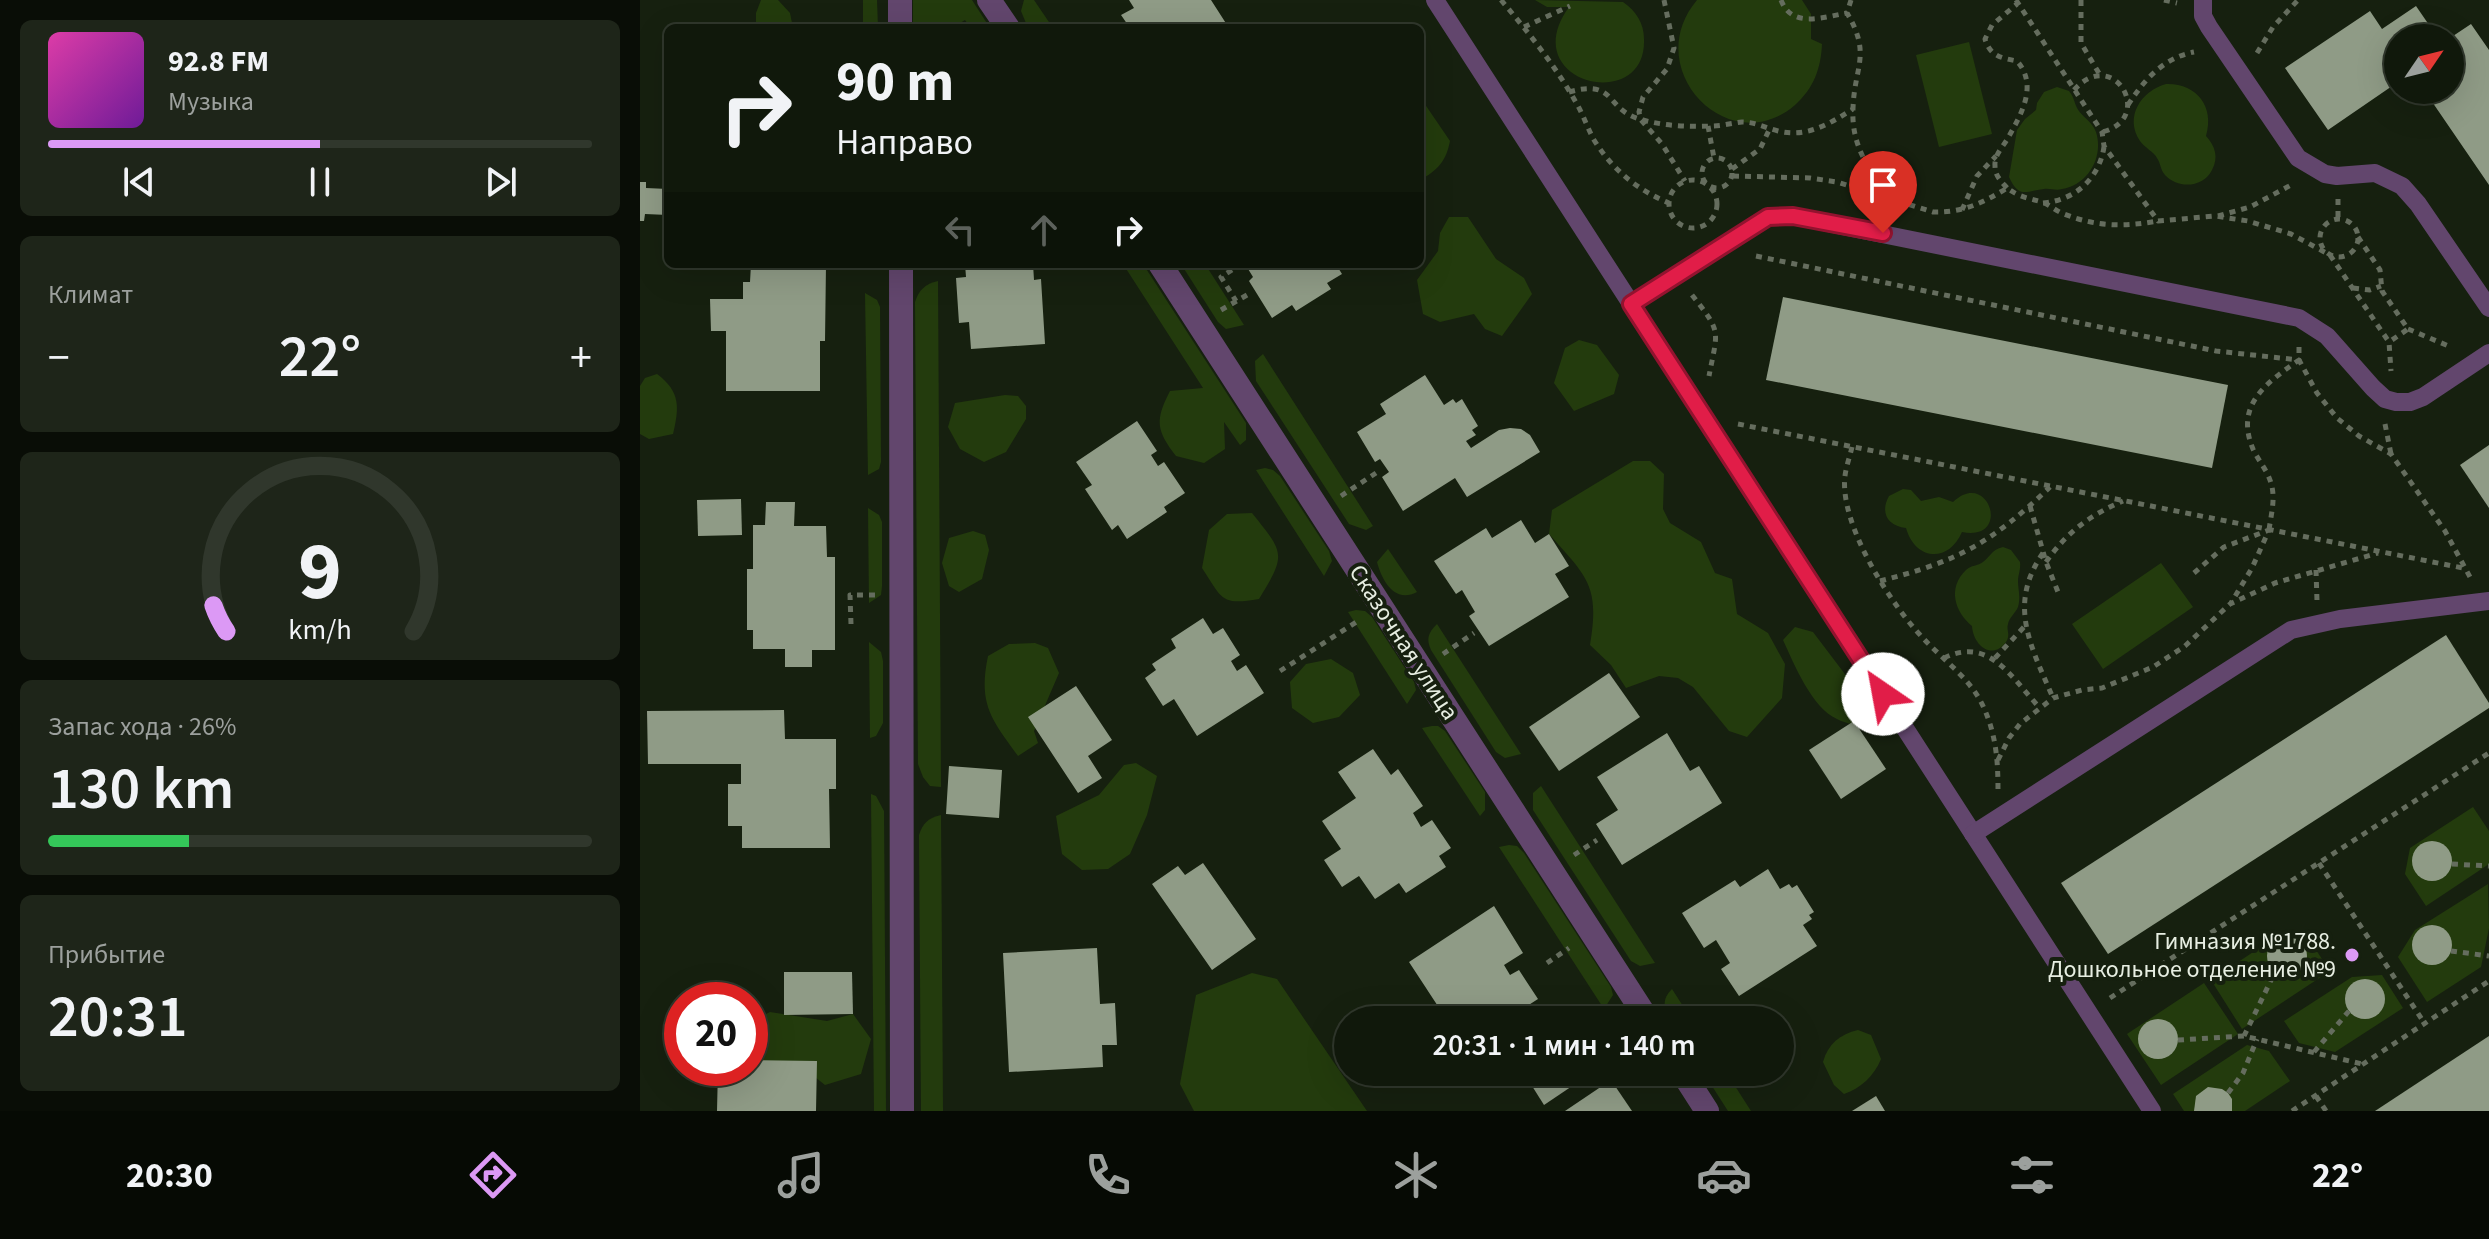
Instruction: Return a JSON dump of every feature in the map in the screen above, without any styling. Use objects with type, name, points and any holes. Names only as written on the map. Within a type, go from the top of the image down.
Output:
[{"type":"street","points":[[900,0],[900,24]]},
{"type":"street","points":[[989,0],[1005,24]]},
{"type":"street","points":[[901,268],[902,1111]]},
{"type":"street","name":"Сказочная улица","points":[[1163,268],[1639,1006]]},
{"type":"street","points":[[1691,1086],[1707,1111]]},
{"type":"lane","points":[[1435,0],[2152,1111]]},
{"type":"lane","points":[[2203,0],[2203,16],[2298,158],[2313,169],[2337,176],[2375,173],[2402,186],[2418,204],[2489,308]]},
{"type":"lane","points":[[1631,304],[1768,217],[1793,216],[2299,318],[2327,336],[2385,399],[2410,402],[2423,397],[2486,355]]},
{"type":"lane","points":[[1973,834],[2291,630],[2317,622],[2487,601]]},
{"type":"path","points":[[1501,0],[1524,27],[1569,92],[1608,159],[1635,185],[1669,203]]},
{"type":"path","points":[[1641,120],[1639,112],[1643,97],[1667,69],[1674,48],[1664,0]]},
{"type":"path","points":[[1781,0],[1790,15],[1803,20],[1847,13]]},
{"type":"path","points":[[1851,0],[1847,13],[1856,30],[1861,58],[1853,109],[1858,147],[1878,183],[1902,203]]},
{"type":"path","points":[[2081,0],[2081,43],[2100,75]]},
{"type":"path","points":[[2259,49],[2273,27],[2298,0]]},
{"type":"path","points":[[1962,210],[1977,176],[1997,155],[2008,137],[2028,87],[2028,77],[2017,61],[1994,55],[1985,39],[1992,25],[2016,2],[2102,132],[2104,146],[2102,157],[2087,183],[2072,196],[2043,203]]},
{"type":"path","points":[[1524,27],[1570,6]]},
{"type":"path","points":[[2102,132],[2120,124],[2141,84],[2170,61],[2189,53],[2204,52],[2230,57]]},
{"type":"path","points":[[2074,90],[2082,82],[2100,75],[2111,77],[2126,93],[2128,105]]},
{"type":"path","points":[[1569,92],[1592,86],[1599,88],[1619,107],[1641,120],[1662,144],[1685,181]]},
{"type":"path","points":[[1641,120],[1708,126],[1740,122],[1783,132],[1809,131],[1823,127],[1853,109]]},
{"type":"path","points":[[1708,126],[1714,158]]},
{"type":"path","points":[[1714,158],[1703,166],[1702,173],[1708,185],[1716,198],[1716,213],[1706,224],[1692,228],[1678,223],[1669,203],[1674,190],[1685,181],[1701,181],[1708,185],[1723,187],[1732,173],[1760,149],[1770,128]]},
{"type":"path","points":[[2104,146],[2158,221]]},
{"type":"path","points":[[1997,155],[1997,178],[2007,188],[2028,200],[2100,225],[2125,226],[2215,216],[2250,207],[2272,197],[2313,169]]},
{"type":"path","points":[[1714,158],[1728,162],[1732,173]]},
{"type":"path","points":[[1732,173],[1837,182],[1933,212],[1976,206],[2007,188]]},
{"type":"path","points":[[2215,216],[2272,227],[2339,257],[2349,254],[2356,247],[2358,237]]},
{"type":"path","points":[[2385,399],[2392,363],[2389,342],[2322,247],[2322,228],[2329,221],[2338,218],[2348,221],[2355,228],[2380,270],[2381,286],[2408,329],[2436,342],[2486,355]]},
{"type":"path","points":[[1692,228],[1689,291],[1713,321],[1717,332],[1709,385]]},
{"type":"path","points":[[1749,254],[2216,351],[2299,360]]},
{"type":"path","points":[[1232,270],[1221,277],[1236,301]]},
{"type":"path","points":[[2352,288],[2370,290],[2381,286]]},
{"type":"path","points":[[2299,318],[2299,360],[2317,393],[2337,418],[2359,436],[2391,454],[2445,531],[2463,568],[2487,601]]},
{"type":"path","points":[[2389,342],[2408,329]]},
{"type":"path","points":[[1998,760],[2014,731],[2039,707],[2053,698],[2102,688],[2153,667],[2205,630],[2230,604],[2252,568],[2269,530],[2274,497],[2272,483],[2248,434],[2249,416],[2254,399],[2265,384],[2299,360]]},
{"type":"path","points":[[1705,418],[2463,568]]},
{"type":"path","points":[[1852,447],[1844,477],[1847,501],[1857,533],[1880,581],[1904,617],[1964,679],[1982,704],[1995,737],[1998,760],[1997,818]]},
{"type":"path","points":[[1880,581],[1952,560],[1990,538],[2050,486]]},
{"type":"path","points":[[2046,562],[2074,529],[2096,513],[2124,501]]},
{"type":"path","points":[[2030,506],[2060,597]]},
{"type":"path","points":[[2194,573],[2224,547],[2269,530]]},
{"type":"path","points":[[2230,604],[2275,583],[2383,552]]},
{"type":"path","points":[[2043,553],[2028,579],[2024,598],[2025,626],[2053,698]]},
{"type":"path","points":[[851,624],[850,595],[878,594]]},
{"type":"path","points":[[1280,671],[1363,617]]},
{"type":"path","points":[[1995,658],[2025,626]]},
{"type":"path","points":[[1943,659],[1957,652],[1972,651],[1995,658],[2039,707]]},
{"type":"path","points":[[2088,1012],[2489,753]]},
{"type":"path","points":[[2319,863],[2425,1024]]},
{"type":"path","points":[[2452,864],[2489,866]]},
{"type":"path","points":[[2451,951],[2489,956]]},
{"type":"path","points":[[2244,1036],[2275,972]]},
{"type":"path","points":[[2292,1111],[2488,982],[2489,974]]},
{"type":"path","points":[[2314,1052],[2349,1011]]},
{"type":"path","points":[[2178,1040],[2244,1036],[2364,1064]]},
{"type":"path","points":[[2228,1093],[2243,1073],[2257,1039]]},
{"type":"path","points":[[2316,1096],[2326,1111]]},
{"type":"green space","points":[[761,0],[778,0],[790,13],[792,24],[756,24]]},
{"type":"green space","points":[[863,0],[877,0],[878,24],[863,24]]},
{"type":"green space","points":[[913,0],[972,0],[987,24],[968,24],[965,20],[958,24],[913,24]]},
{"type":"green space","points":[[1024,0],[1034,0],[1050,24],[1026,24],[1021,11]]},
{"type":"green space","points":[[1535,0],[1623,2],[1635,13],[1643,28],[1639,63],[1626,77],[1607,82],[1587,80],[1569,71],[1558,55],[1557,33],[1569,7],[1547,7]]},
{"type":"green space","points":[[1697,0],[1802,0],[1811,14],[1811,39],[1822,44],[1815,77],[1795,105],[1769,120],[1744,122],[1720,115],[1700,100],[1685,79],[1679,54],[1682,27]]},
{"type":"green space","points":[[1969,42],[1992,134],[1939,147],[1916,55]]},
{"type":"green space","points":[[2166,84],[2186,87],[2194,92],[2201,98],[2208,115],[2206,136],[2216,156],[2208,176],[2197,183],[2183,184],[2170,180],[2163,173],[2156,156],[2135,132],[2138,106],[2149,92]]},
{"type":"green space","points":[[2057,87],[2069,91],[2079,111],[2094,128],[2098,141],[2096,160],[2086,176],[2071,186],[2060,190],[2020,191],[2009,177],[2017,130],[2036,110],[2044,92]]},
{"type":"green space","points":[[1424,103],[1450,141],[1446,154],[1424,177]]},
{"type":"green space","points":[[1449,217],[1468,217],[1496,259],[1524,278],[1532,294],[1502,336],[1485,329],[1474,314],[1440,322],[1423,314],[1417,280],[1438,251],[1440,233]]},
{"type":"green space","points":[[1126,268],[1146,268],[1246,423],[1246,440],[1240,445],[1224,422],[1225,449],[1204,463],[1176,456],[1160,425],[1170,391],[1203,388]]},
{"type":"green space","points":[[1184,268],[1208,268],[1244,325],[1226,329],[1218,322]]},
{"type":"green space","points":[[938,281],[941,787],[930,786],[918,764],[915,302],[923,288]]},
{"type":"green space","points":[[865,293],[877,300],[880,307],[881,462],[879,469],[868,475]]},
{"type":"green space","points":[[1579,340],[1597,345],[1619,375],[1614,394],[1574,411],[1554,383],[1565,348]]},
{"type":"green space","points":[[1263,354],[1373,526],[1366,530],[1349,524],[1256,381],[1255,361]]},
{"type":"green space","points":[[657,374],[674,394],[676,416],[673,434],[649,439],[640,434],[640,386],[645,378]]},
{"type":"green space","points":[[1005,395],[1018,396],[1026,406],[1026,419],[1006,452],[984,462],[960,449],[948,427],[955,403]]},
{"type":"green space","points":[[1633,461],[1650,461],[1664,474],[1663,509],[1670,523],[1701,542],[1715,573],[1732,579],[1737,614],[1768,633],[1785,664],[1782,698],[1747,737],[1729,731],[1693,687],[1678,678],[1659,676],[1626,688],[1611,665],[1590,645],[1593,608],[1588,583],[1549,534],[1552,510]]},
{"type":"green space","points":[[1265,468],[1280,476],[1329,551],[1332,561],[1324,576],[1256,470]]},
{"type":"green space","points":[[1903,489],[1911,490],[1921,501],[1939,497],[1953,502],[1966,494],[1977,494],[1985,499],[1991,518],[1987,527],[1977,532],[1962,532],[1949,549],[1941,553],[1924,552],[1910,539],[1906,528],[1894,524],[1885,513],[1889,496]]},
{"type":"green space","points":[[868,508],[879,515],[882,522],[881,595],[869,603]]},
{"type":"green space","points":[[1252,513],[1276,546],[1278,563],[1259,599],[1229,600],[1219,593],[1202,568],[1209,530],[1227,514]]},
{"type":"green space","points":[[973,531],[985,535],[989,550],[982,579],[959,592],[949,586],[942,563],[949,538]]},
{"type":"green space","points":[[2003,547],[2011,550],[2020,562],[2019,603],[2009,622],[2006,642],[2001,648],[1989,650],[1976,639],[1972,626],[1961,614],[1955,592],[1966,570]]},
{"type":"green space","points":[[1388,549],[1417,592],[1402,595],[1386,583],[1377,562]]},
{"type":"green space","points":[[2161,563],[2193,607],[2103,669],[2072,624]]},
{"type":"green space","points":[[1365,611],[1372,617],[1414,682],[1416,690],[1407,704],[1348,612]]},
{"type":"green space","points":[[1437,624],[1521,754],[1505,758],[1496,752],[1431,650],[1429,636]]},
{"type":"green space","points":[[1795,627],[1813,632],[1857,690],[1874,720],[1868,728],[1837,719],[1812,695],[1783,640]]},
{"type":"green space","points":[[869,642],[881,652],[883,661],[883,723],[876,736],[870,738]]},
{"type":"green space","points":[[1035,643],[1048,648],[1059,673],[1034,731],[1038,743],[1018,756],[989,710],[985,673],[988,656],[1009,644]]},
{"type":"green space","points":[[1331,659],[1353,673],[1360,695],[1339,717],[1313,723],[1292,708],[1290,682],[1306,664]]},
{"type":"green space","points":[[1432,726],[1445,731],[1485,792],[1485,810],[1480,816],[1422,728]]},
{"type":"green space","points":[[1136,763],[1157,776],[1147,815],[1130,854],[1108,869],[1082,870],[1062,854],[1056,816],[1099,795],[1124,765]]},
{"type":"green space","points":[[1541,786],[1655,963],[1640,966],[1631,961],[1533,810],[1533,793]]},
{"type":"green space","points":[[871,794],[876,796],[884,811],[886,1111],[874,1111]]},
{"type":"green space","points":[[2473,807],[2489,831],[2489,864],[2426,906],[2405,874],[2410,848]]},
{"type":"green space","points":[[941,815],[943,1111],[921,1111],[919,835],[927,822]]},
{"type":"green space","points":[[1517,846],[1524,853],[1611,987],[1613,995],[1606,1006],[1602,1006],[1499,847]]},
{"type":"green space","points":[[2488,884],[2489,928],[2481,967],[2427,1002],[2398,957],[2415,930]]},
{"type":"green space","points":[[2285,931],[2308,938],[2330,971],[2242,1029],[2211,980]]},
{"type":"green space","points":[[1252,973],[1277,979],[1334,1063],[1334,1086],[1350,1086],[1367,1111],[1194,1111],[1180,1084],[1196,995]]},
{"type":"green space","points":[[2382,975],[2403,1008],[2335,1052],[2299,1043],[2284,1021],[2352,977]]},
{"type":"green space","points":[[2204,983],[2238,1034],[2161,1085],[2127,1034]]},
{"type":"green space","points":[[1672,989],[1683,1006],[1665,1006],[1666,996]]},
{"type":"green space","points":[[768,1013],[827,1021],[853,1014],[871,1039],[861,1074],[825,1085],[796,1062],[768,1066]]},
{"type":"green space","points":[[1858,1030],[1871,1035],[1881,1059],[1866,1081],[1844,1094],[1834,1085],[1823,1062],[1836,1041]]},
{"type":"green space","points":[[2247,1045],[2269,1051],[2290,1081],[2245,1111],[2184,1111],[2173,1094]]},
{"type":"green space","points":[[1712,1086],[1735,1086],[1751,1111],[1728,1111]]},
{"type":"building","points":[[1129,0],[1211,0],[1226,24],[1127,24],[1121,15],[1134,8]]},
{"type":"building","points":[[2416,6],[2428,24],[2389,24]]},
{"type":"building","points":[[2370,11],[2382,29],[2384,28],[2384,92],[2328,130],[2285,68]]},
{"type":"building","points":[[2471,24],[2489,50],[2489,185],[2434,104],[2464,104],[2464,29]]},
{"type":"building","points":[[640,182],[646,182],[646,188],[664,189],[664,215],[645,214],[644,221],[640,221]]},
{"type":"building","points":[[751,268],[826,268],[825,341],[820,341],[820,391],[726,391],[726,331],[711,331],[710,299],[743,299],[743,282],[750,282]]},
{"type":"building","points":[[965,268],[1033,268],[1034,280],[1041,279],[1045,344],[971,349],[969,322],[959,323],[956,278],[966,277]]},
{"type":"building","points":[[1247,268],[1338,268],[1342,274],[1327,283],[1331,289],[1296,311],[1292,305],[1272,318],[1249,281],[1253,277]]},
{"type":"building","points":[[1783,297],[2228,385],[2212,468],[1766,380]]},
{"type":"building","points":[[1425,375],[1444,405],[1453,399],[1456,403],[1462,399],[1478,426],[1472,430],[1476,435],[1466,441],[1471,448],[1499,430],[1510,428],[1521,429],[1530,435],[1540,452],[1467,497],[1455,478],[1403,511],[1382,477],[1389,472],[1380,459],[1375,462],[1357,432],[1386,414],[1380,404]]},
{"type":"building","points":[[1137,421],[1157,451],[1151,455],[1158,466],[1164,462],[1185,493],[1164,507],[1167,512],[1127,539],[1118,525],[1112,530],[1085,489],[1092,485],[1076,462]]},
{"type":"building","points":[[2489,445],[2489,508],[2460,465]]},
{"type":"building","points":[[741,499],[742,535],[698,536],[697,500]]},
{"type":"building","points":[[766,502],[795,502],[794,526],[826,526],[827,557],[835,557],[835,650],[812,650],[812,667],[785,667],[785,649],[753,649],[753,630],[747,630],[747,569],[753,569],[753,525],[765,525]]},
{"type":"building","points":[[1521,520],[1535,543],[1549,534],[1569,566],[1555,574],[1569,597],[1489,646],[1469,616],[1475,612],[1462,590],[1456,594],[1434,561],[1486,528],[1492,538]]},
{"type":"building","points":[[1203,618],[1213,634],[1223,628],[1240,655],[1231,661],[1237,671],[1246,665],[1264,693],[1197,736],[1174,699],[1163,706],[1145,678],[1156,670],[1152,664],[1176,648],[1171,639]]},
{"type":"building","points":[[2446,635],[2489,703],[2489,708],[2108,954],[2061,883]]},
{"type":"building","points":[[1609,673],[1640,717],[1559,771],[1529,727]]},
{"type":"building","points":[[1076,686],[1112,740],[1088,756],[1102,778],[1078,793],[1028,717]]},
{"type":"building","points":[[784,710],[785,739],[836,739],[836,789],[829,789],[830,848],[742,848],[742,826],[728,826],[728,784],[741,784],[741,764],[648,764],[647,711]]},
{"type":"building","points":[[1854,721],[1886,769],[1841,799],[1809,750]]},
{"type":"building","points":[[1667,733],[1690,771],[1699,766],[1722,803],[1622,865],[1596,824],[1618,810],[1597,777]]},
{"type":"building","points":[[1373,749],[1391,775],[1398,769],[1423,806],[1413,813],[1421,827],[1432,820],[1451,848],[1439,856],[1446,867],[1406,893],[1399,883],[1375,899],[1359,876],[1342,887],[1324,860],[1341,849],[1322,821],[1356,798],[1338,772]]},
{"type":"building","points":[[949,766],[1002,770],[999,818],[946,814]]},
{"type":"building","points":[[2432,841],[2446,847],[2452,861],[2446,875],[2432,881],[2418,875],[2412,861],[2418,847]]},
{"type":"building","points":[[1203,863],[1256,939],[1212,970],[1152,884],[1178,866],[1185,875]]},
{"type":"building","points":[[1768,869],[1780,889],[1789,884],[1792,888],[1797,885],[1814,912],[1809,915],[1812,919],[1803,925],[1817,946],[1739,996],[1721,969],[1730,963],[1716,940],[1704,948],[1682,913],[1735,880],[1740,887]]},
{"type":"building","points":[[1494,906],[1523,953],[1504,965],[1510,975],[1519,970],[1538,999],[1527,1006],[1438,1006],[1409,962]]},
{"type":"building","points":[[2432,925],[2446,931],[2452,945],[2446,959],[2432,965],[2418,959],[2412,945],[2418,931]]},
{"type":"building","points":[[2287,936],[2301,942],[2307,956],[2301,970],[2287,976],[2273,970],[2267,956],[2273,942]]},
{"type":"building","points":[[1097,948],[1100,1004],[1115,1003],[1117,1045],[1102,1045],[1103,1067],[1009,1072],[1003,953]]},
{"type":"building","points":[[784,972],[852,972],[853,1014],[784,1015]]},
{"type":"building","points":[[2365,979],[2379,985],[2385,999],[2379,1013],[2365,1019],[2351,1013],[2345,999],[2351,985]]},
{"type":"building","points":[[2158,1019],[2172,1025],[2178,1039],[2172,1053],[2158,1059],[2144,1053],[2138,1039],[2144,1025]]},
{"type":"building","points":[[2489,1036],[2489,1111],[2375,1111]]},
{"type":"building","points":[[768,1060],[817,1061],[816,1111],[717,1111],[718,1086],[768,1086]]},
{"type":"building","points":[[1532,1086],[1572,1086],[1544,1105]]},
{"type":"building","points":[[1602,1086],[1615,1086],[1632,1111],[1565,1111]]},
{"type":"building","points":[[2208,1087],[2228,1093],[2232,1099],[2232,1111],[2194,1111],[2196,1096]]},
{"type":"building","points":[[1876,1096],[1885,1111],[1852,1111]]},
{"type":"place","name":"Гимназия №1788. Дошкольное отделение №9","points":[[2352,955]]},
{"type":"route","points":[[1883,233],[1793,216],[1768,217],[1631,304],[1883,694]]}]
